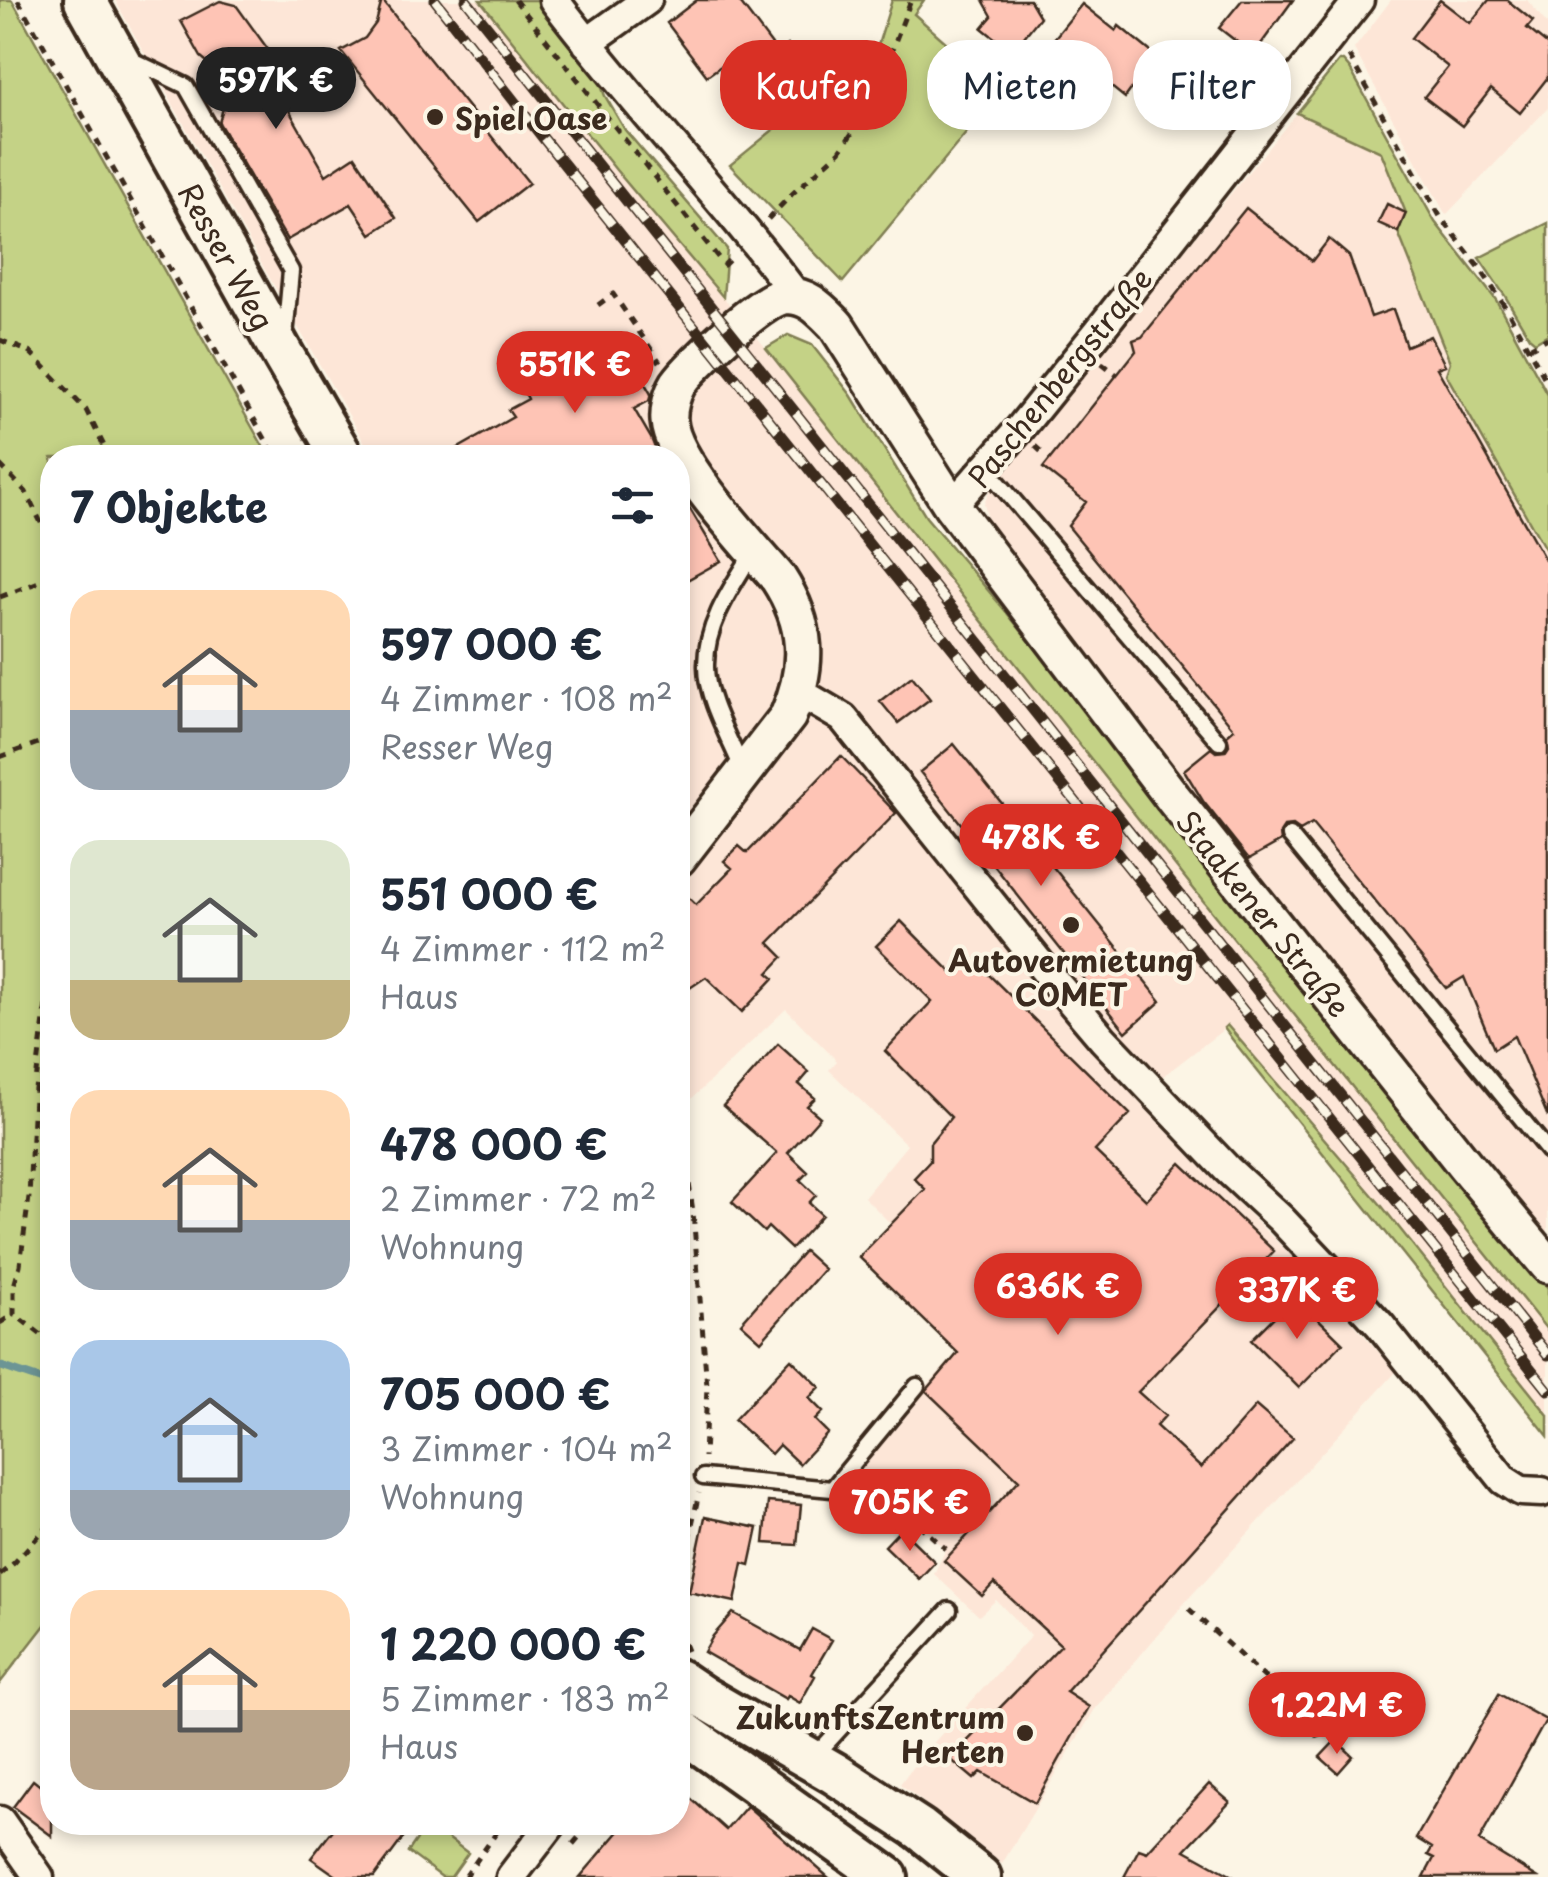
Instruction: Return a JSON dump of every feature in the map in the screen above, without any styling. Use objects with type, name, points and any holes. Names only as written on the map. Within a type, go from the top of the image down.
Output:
[{"type":"main road","name":"Resser Weg","points":[[85,0],[335,445]]},
{"type":"main road","points":[[690,1688],[920,1829],[980,1877]]},
{"type":"main road","points":[[690,1737],[886,1877]]},
{"type":"street","points":[[554,0],[586,43],[752,237],[798,298]]},
{"type":"street","points":[[586,43],[647,0]]},
{"type":"street","name":"Paschenbergstraße","points":[[798,298],[816,304],[836,325],[952,506],[1098,332],[1359,0]]},
{"type":"street","points":[[677,445],[669,421],[678,384],[751,314],[785,296],[798,298]]},
{"type":"street","points":[[690,468],[791,598],[804,655],[799,692],[788,716],[690,843]]},
{"type":"street","name":"Staakener Straße","points":[[952,506],[1173,798],[1548,1265]]},
{"type":"street","points":[[799,692],[842,718],[1103,1039],[1380,1325],[1504,1480],[1521,1490],[1542,1492]]},
{"type":"street","points":[[0,1821],[40,1877]]},
{"type":"street","points":[[511,1877],[542,1835]]},
{"type":"lane","points":[[986,468],[1218,742]]},
{"type":"lane","points":[[744,774],[712,695],[706,666],[712,627],[754,550]]},
{"type":"lane","points":[[1290,836],[1548,1151]]},
{"type":"lane","points":[[832,1489],[917,1386]]},
{"type":"lane","points":[[703,1477],[864,1494]]},
{"type":"lane","points":[[811,1760],[948,1610]]},
{"type":"path","points":[[18,0],[269,445]]},
{"type":"path","points":[[515,0],[724,265],[840,151],[870,105],[911,0]]},
{"type":"path","points":[[1335,32],[1441,218],[1510,312],[1548,384]]},
{"type":"path","points":[[598,306],[613,294],[678,384]]},
{"type":"path","points":[[1529,348],[1548,338]]},
{"type":"path","points":[[0,340],[30,352],[86,410],[104,445]]},
{"type":"path","points":[[1105,365],[1117,374]]},
{"type":"path","points":[[0,466],[26,492],[40,521]]},
{"type":"path","points":[[0,597],[40,582]]},
{"type":"path","points":[[0,757],[40,742]]},
{"type":"path","points":[[14,1314],[14,1286],[29,1196],[40,1051]]},
{"type":"path","points":[[34,1097],[40,1097]]},
{"type":"path","points":[[690,1191],[706,1386],[703,1477],[690,1534]]},
{"type":"path","points":[[0,1323],[14,1314]]},
{"type":"path","points":[[14,1314],[40,1334]]},
{"type":"path","points":[[864,1494],[888,1497],[946,1549]]},
{"type":"path","points":[[0,1575],[40,1536]]},
{"type":"path","points":[[1189,1609],[1312,1720],[1318,1740]]},
{"type":"path","points":[[466,1877],[495,1835]]},
{"type":"shaded area","points":[[115,0],[480,0],[766,348],[1548,1331],[1548,1415],[1381,1205],[1228,1026],[1135,1098],[1316,1280],[1396,1372],[1188,1599],[1095,1709],[1002,1864],[900,1784],[1031,1636],[996,1600],[979,1616],[934,1574],[946,1549],[888,1497],[832,1489],[957,1353],[859,1257],[891,1224],[864,1197],[907,1145],[829,1070],[837,1061],[786,1009],[690,1100],[690,445],[366,445]]},
{"type":"shaded area","points":[[1391,0],[1527,0],[1548,25],[1548,108],[1446,215],[1354,49]]},
{"type":"shaded area","points":[[1297,113],[1380,152],[1548,443],[1548,1234],[1184,787],[989,524],[984,504],[1006,468],[1283,130],[1291,130],[1291,120]]},
{"type":"green space","points":[[0,0],[12,0],[262,445],[40,445],[40,1631],[0,1683]]},
{"type":"green space","points":[[480,0],[543,0],[595,69],[625,130],[727,249],[723,297],[616,170]]},
{"type":"green space","points":[[892,0],[924,0],[914,14],[943,40],[927,40],[927,130],[969,130],[843,282],[730,165],[773,130],[907,130],[907,40],[880,40]]},
{"type":"green space","points":[[1339,61],[1350,69],[1435,222],[1496,300],[1548,395],[1548,554],[1446,374],[1450,362],[1398,232],[1406,213],[1381,152],[1297,113]]},
{"type":"green space","points":[[1548,223],[1548,334],[1535,342],[1479,258]]},
{"type":"green space","points":[[788,335],[812,345],[851,395],[926,517],[1080,704],[1335,1031],[1548,1288],[1548,1331],[766,348]]},
{"type":"green space","points":[[1227,1025],[1381,1205],[1548,1415],[1548,1436],[1232,1039],[1224,1028]]},
{"type":"green space","points":[[420,1835],[444,1835],[468,1853],[451,1877],[442,1877],[408,1852]]},
{"type":"building","name":"Spiel Oase","points":[[382,0],[529,183],[479,222],[341,51],[365,38],[376,23]]},
{"type":"building","points":[[697,0],[738,0],[768,40],[720,40],[720,67],[707,76],[667,23]]},
{"type":"building","points":[[983,0],[1030,0],[1040,17],[1022,40],[997,40],[982,28],[992,16]]},
{"type":"building","points":[[1242,0],[1293,0],[1264,40],[1234,40],[1219,28]]},
{"type":"building","points":[[1440,0],[1470,23],[1489,0],[1507,0],[1533,21],[1527,28],[1548,45],[1548,77],[1520,113],[1491,89],[1462,126],[1424,97],[1448,67],[1411,38]]},
{"type":"building","points":[[220,1],[236,5],[277,62],[266,70],[326,175],[355,156],[396,218],[371,234],[351,204],[287,240],[219,123],[230,81],[201,57],[181,21]]},
{"type":"building","points":[[1082,4],[1116,31],[1119,26],[1136,40],[1133,40],[1133,87],[1125,98],[1113,88],[1113,40],[1053,40]]},
{"type":"building","points":[[1387,204],[1406,213],[1398,232],[1378,223]]},
{"type":"building","points":[[1246,208],[1312,261],[1329,239],[1349,256],[1371,317],[1393,309],[1406,346],[1430,336],[1445,365],[1437,368],[1548,565],[1548,1117],[1514,1036],[1494,1049],[1464,977],[1446,988],[1312,824],[1300,831],[1293,826],[1284,827],[1281,841],[1249,859],[1203,801],[1184,770],[1211,748],[1225,751],[1229,745],[1227,735],[1234,729],[1068,526],[1086,502],[1043,468],[1136,351],[1133,340],[1142,337]]},
{"type":"building","points":[[622,344],[651,394],[649,401],[634,409],[654,445],[464,445],[513,417],[508,410],[528,399],[524,391],[600,348],[604,356]]},
{"type":"building","points":[[690,509],[721,561],[690,578]]},
{"type":"building","points":[[912,676],[930,699],[898,723],[880,701]]},
{"type":"building","name":"Autovermietung COMET","points":[[954,744],[1161,1001],[1126,1032],[920,772]]},
{"type":"building","points":[[841,756],[896,813],[769,943],[783,957],[768,973],[774,978],[742,1012],[706,977],[690,988],[690,899],[696,905],[732,868],[724,861],[739,846],[747,853]]},
{"type":"building","points":[[901,921],[955,976],[972,958],[1130,1114],[1095,1151],[1146,1200],[1181,1163],[1274,1251],[1138,1392],[1165,1416],[1156,1426],[1201,1468],[1256,1406],[1293,1438],[1066,1692],[1089,1707],[1035,1803],[981,1772],[974,1779],[950,1759],[1061,1645],[994,1583],[982,1596],[944,1561],[1019,1480],[926,1391],[958,1353],[859,1257],[925,1189],[914,1178],[930,1161],[930,1143],[951,1117],[885,1051],[932,1001],[876,946]]},
{"type":"building","points":[[778,1044],[809,1072],[799,1084],[815,1098],[807,1106],[820,1117],[788,1153],[808,1172],[800,1180],[816,1195],[809,1203],[822,1215],[791,1249],[768,1227],[764,1232],[732,1202],[777,1153],[723,1106]]},
{"type":"building","points":[[804,1251],[824,1269],[761,1341],[741,1323]]},
{"type":"building","points":[[1295,1296],[1343,1343],[1299,1388],[1251,1340]]},
{"type":"building","points":[[791,1359],[820,1387],[809,1398],[823,1412],[815,1420],[828,1433],[799,1464],[779,1445],[771,1454],[734,1420]]},
{"type":"building","points":[[768,1502],[801,1505],[797,1545],[764,1543]]},
{"type":"building","points":[[705,1517],[758,1528],[750,1565],[743,1563],[735,1602],[690,1592]]},
{"type":"building","points":[[901,1529],[935,1562],[919,1579],[885,1546]]},
{"type":"building","points":[[733,1613],[800,1650],[812,1629],[832,1640],[800,1703],[788,1696],[786,1699],[704,1652]]},
{"type":"building","points":[[1499,1694],[1546,1720],[1479,1841],[1537,1877],[1424,1877],[1434,1858],[1428,1855],[1432,1848],[1416,1838]]},
{"type":"building","points":[[1336,1740],[1353,1756],[1338,1773],[1320,1757]]},
{"type":"building","points":[[33,1780],[40,1786],[40,1827],[13,1807]]},
{"type":"building","points":[[1209,1784],[1230,1802],[1185,1850],[1234,1877],[1124,1877],[1139,1849],[1147,1852]]},
{"type":"building","points":[[690,1798],[726,1830],[747,1806],[828,1877],[580,1877],[616,1835],[690,1835]]},
{"type":"building","points":[[329,1835],[405,1835],[374,1877],[338,1877],[311,1858]]},
{"type":"waterway","points":[[0,1366],[40,1380]]},
{"type":"railway","points":[[435,0],[1548,1390]]},
{"type":"railway","points":[[466,0],[1548,1355]]},
{"type":"place","name":"Spiel Oase","points":[[435,117]]},
{"type":"place","name":"Autovermietung COMET","points":[[1071,925]]},
{"type":"place","name":"ZukunftsZentrum Herten","points":[[1025,1733]]}]
